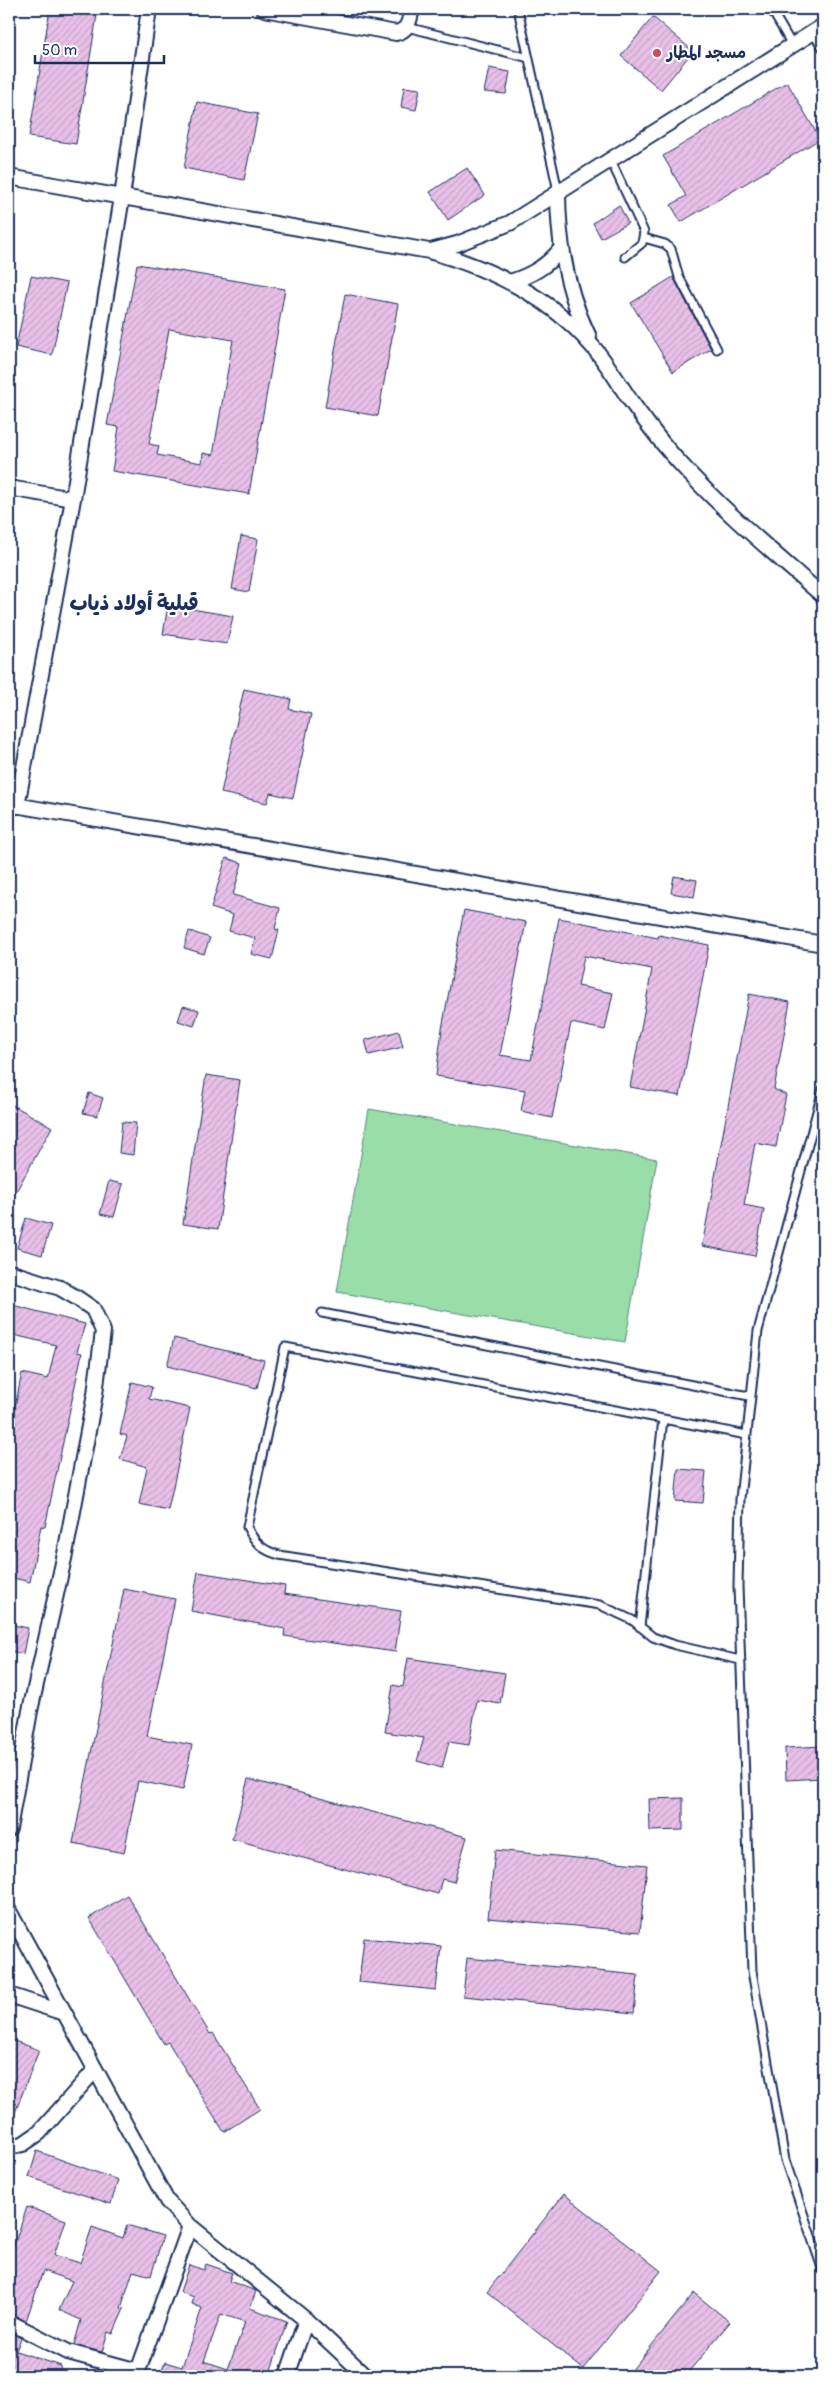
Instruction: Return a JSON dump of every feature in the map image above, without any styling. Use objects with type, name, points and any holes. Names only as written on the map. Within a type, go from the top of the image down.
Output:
[{"type":"street","points":[[149,9],[122,197],[73,499],[13,805],[823,944]]},
{"type":"street","points":[[264,9],[396,33],[403,31],[407,27],[412,9]]},
{"type":"street","points":[[429,251],[475,238],[510,223],[818,29]]},
{"type":"street","points":[[9,177],[429,251],[484,269],[510,282],[554,310],[593,346]]},
{"type":"street","points":[[558,191],[561,249],[573,299],[593,346],[645,420],[694,479],[731,515],[823,596]]},
{"type":"street","points":[[510,282],[544,267],[561,249]]},
{"type":"street","points":[[9,488],[73,499]]},
{"type":"street","points":[[9,1272],[60,1288],[77,1298],[94,1309],[103,1332],[95,1394],[65,1554],[30,1711],[9,1829]]},
{"type":"street","points":[[9,1911],[167,2201],[190,2226],[306,2320],[366,2376]]},
{"type":"street","points":[[9,1995],[64,2013]]},
{"type":"street","points":[[9,2147],[23,2144],[39,2132],[95,2070]]},
{"type":"street","points":[[9,2322],[68,2352],[138,2370],[190,2226]]},
{"type":"street","points":[[287,2376],[306,2320]]},
{"type":"lane","points":[[518,9],[558,191]]},
{"type":"lane","points":[[771,9],[792,45]]},
{"type":"lane","points":[[407,27],[529,58]]},
{"type":"lane","points":[[818,29],[823,47]]},
{"type":"lane","points":[[610,159],[643,227],[644,238],[638,247],[625,257]]},
{"type":"lane","points":[[644,238],[665,244],[671,249],[679,277],[716,349]]},
{"type":"lane","points":[[823,1088],[758,1331],[740,1499],[738,1586],[752,1971],[785,2160],[823,2272]]},
{"type":"lane","points":[[322,1313],[750,1396]]},
{"type":"lane","points":[[740,1660],[675,1645],[653,1637],[632,1620],[600,1604],[279,1555],[265,1551],[253,1540],[247,1527],[285,1347],[747,1435]]},
{"type":"lane","points":[[640,1627],[663,1419]]},
{"type":"green space","points":[[369,1109],[657,1159],[625,1342],[337,1292]]},
{"type":"building","points":[[50,9],[98,9],[76,144],[29,137]]},
{"type":"building","name":"مسجد المطار","points":[[653,17],[693,51],[661,90],[621,56]]},
{"type":"building","points":[[489,68],[510,72],[506,94],[484,92]]},
{"type":"building","points":[[787,82],[820,139],[681,222],[671,205],[686,196],[663,156]]},
{"type":"building","points":[[404,87],[420,89],[416,110],[401,107]]},
{"type":"building","points":[[197,102],[258,114],[244,180],[184,168]]},
{"type":"building","points":[[467,168],[485,195],[448,220],[430,192]]},
{"type":"building","points":[[619,205],[628,223],[601,238],[593,223]]},
{"type":"building","points":[[137,264],[285,289],[249,494],[112,471],[119,427],[107,425]],"holes":[[[169,329],[233,340],[213,455],[203,453],[202,463],[157,455],[159,446],[149,444]]]},
{"type":"building","points":[[31,276],[67,283],[52,355],[16,347]]},
{"type":"building","points":[[673,277],[711,349],[673,372],[631,303]]},
{"type":"building","points":[[345,294],[398,304],[378,416],[325,407]]},
{"type":"building","points":[[241,536],[258,539],[249,592],[232,589]]},
{"type":"building","points":[[168,605],[233,616],[227,644],[163,634]]},
{"type":"building","points":[[244,689],[291,699],[289,709],[311,714],[293,798],[270,793],[267,803],[221,793]]},
{"type":"building","points":[[226,858],[242,863],[233,895],[280,908],[275,929],[279,930],[272,959],[251,954],[255,938],[229,931],[233,915],[211,908]]},
{"type":"building","points":[[674,876],[697,880],[694,897],[671,893]]},
{"type":"building","points":[[464,910],[526,922],[500,1055],[531,1060],[559,918],[658,938],[659,935],[709,945],[680,1096],[630,1087],[652,969],[584,956],[578,986],[613,993],[605,1030],[571,1023],[552,1118],[521,1111],[525,1090],[436,1076],[442,1029]]},
{"type":"building","points":[[189,931],[210,938],[204,954],[184,948]]},
{"type":"building","points":[[749,994],[790,1002],[774,1089],[786,1095],[776,1147],[755,1143],[744,1205],[764,1209],[755,1256],[702,1246]]},
{"type":"building","points":[[183,1006],[199,1010],[194,1026],[178,1021]]},
{"type":"building","points":[[399,1031],[403,1047],[369,1055],[365,1040]]},
{"type":"building","points":[[206,1075],[240,1080],[218,1229],[183,1224]]},
{"type":"building","points":[[89,1093],[103,1098],[97,1116],[83,1113]]},
{"type":"building","points":[[9,1103],[52,1127],[9,1204]]},
{"type":"building","points":[[122,1122],[136,1123],[133,1155],[119,1153]]},
{"type":"building","points":[[109,1181],[123,1184],[114,1217],[100,1214]]},
{"type":"building","points":[[26,1218],[51,1225],[42,1255],[17,1248]]},
{"type":"building","points":[[9,1304],[85,1324],[77,1352],[82,1353],[45,1527],[41,1526],[30,1582],[9,1577],[9,1458],[15,1427],[11,1426],[22,1373],[48,1379],[56,1345],[9,1334]]},
{"type":"building","points":[[174,1338],[264,1360],[257,1388],[167,1366]]},
{"type":"building","points":[[132,1382],[152,1387],[149,1399],[190,1408],[168,1510],[139,1504],[147,1467],[120,1459],[127,1436],[120,1434]]},
{"type":"building","points":[[678,1469],[706,1471],[703,1503],[675,1501]]},
{"type":"building","points":[[198,1572],[285,1586],[284,1594],[401,1611],[395,1652],[284,1636],[285,1629],[191,1611]]},
{"type":"building","points":[[124,1589],[175,1599],[147,1736],[192,1745],[183,1790],[138,1781],[124,1853],[73,1843]]},
{"type":"building","points":[[9,1624],[28,1628],[23,1654],[9,1651]]},
{"type":"building","points":[[408,1658],[505,1673],[500,1704],[477,1700],[469,1745],[449,1742],[442,1768],[417,1761],[424,1738],[385,1732],[393,1685],[403,1687]]},
{"type":"building","points":[[823,1746],[823,1778],[786,1780],[785,1748]]},
{"type":"building","points":[[248,1779],[467,1837],[454,1882],[442,1879],[438,1894],[232,1839]]},
{"type":"building","points":[[683,1798],[683,1830],[650,1831],[649,1799]]},
{"type":"building","points":[[495,1850],[647,1865],[640,1932],[488,1918]]},
{"type":"building","points":[[127,1895],[210,2034],[213,2033],[260,2109],[224,2132],[168,2042],[164,2044],[89,1918]]},
{"type":"building","points":[[364,1938],[441,1946],[436,1990],[359,1982]]},
{"type":"building","points":[[467,1958],[638,1975],[634,2013],[463,1996]]},
{"type":"building","points":[[9,2039],[39,2050],[10,2126],[9,2126]]},
{"type":"building","points":[[37,2151],[118,2180],[111,2204],[29,2177]]},
{"type":"building","points":[[564,2194],[661,2271],[583,2369],[487,2292]]},
{"type":"building","points":[[27,2207],[66,2220],[54,2255],[80,2263],[92,2227],[123,2238],[127,2225],[163,2236],[151,2276],[133,2271],[121,2308],[124,2309],[113,2334],[108,2332],[102,2352],[74,2345],[81,2320],[59,2310],[72,2281],[43,2271],[26,2321],[9,2313],[9,2250],[12,2251]]},
{"type":"building","points":[[206,2264],[232,2273],[229,2281],[256,2291],[250,2308],[287,2321],[269,2376],[160,2376],[165,2362],[182,2367],[202,2308],[192,2304],[194,2297],[180,2292],[189,2265],[204,2270]],"holes":[[[221,2314],[245,2322],[228,2369],[204,2361]]]},
{"type":"building","points":[[694,2293],[730,2322],[685,2376],[627,2376]]},
{"type":"building","points":[[9,2332],[21,2338],[16,2351],[61,2366],[57,2376],[9,2376]]},
{"type":"place","name":"مسجد المطار","points":[[657,53]]},
{"type":"district","name":"قبلية أولاد ذياب","points":[[134,603]]}]
